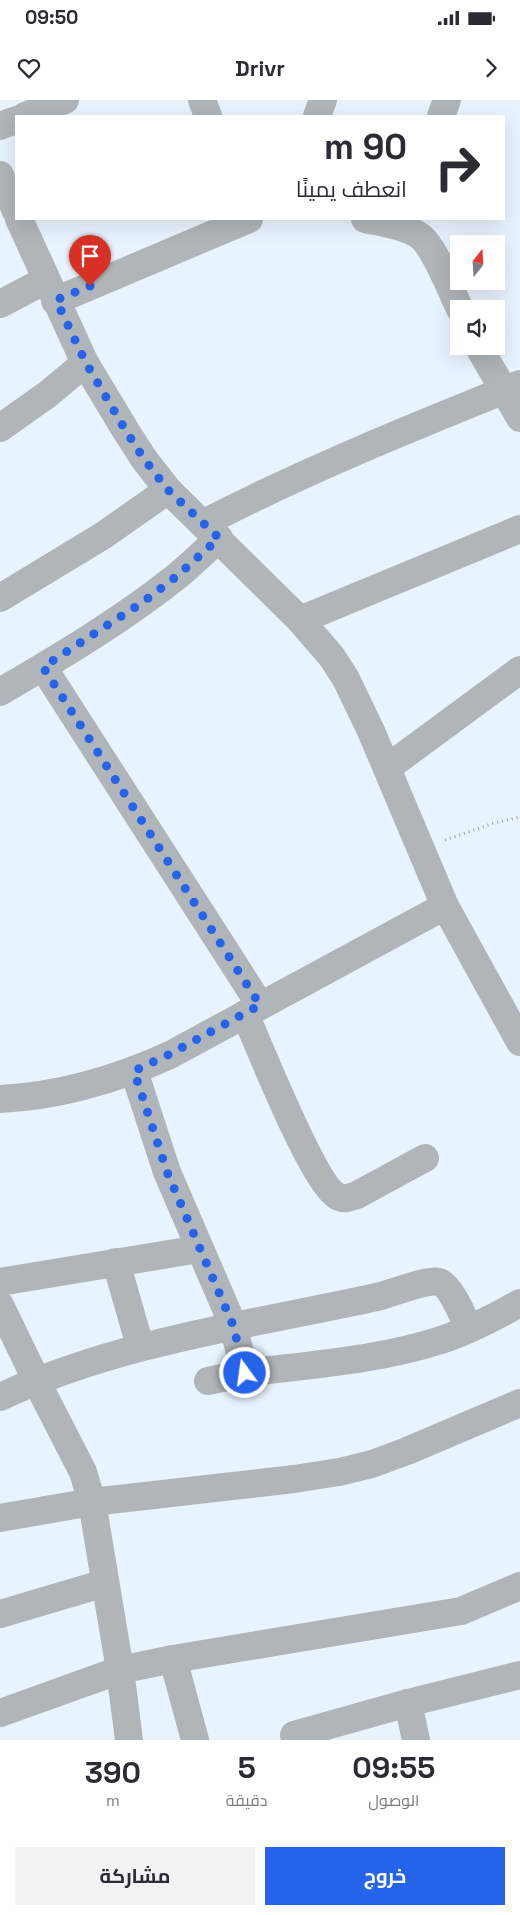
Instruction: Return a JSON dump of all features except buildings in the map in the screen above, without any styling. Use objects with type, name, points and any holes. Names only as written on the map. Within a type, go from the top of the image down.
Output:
[{"type":"street","points":[[28,115],[65,100]]},
{"type":"street","points":[[202,100],[208,115]]},
{"type":"street","points":[[317,115],[323,100]]},
{"type":"street","points":[[441,115],[447,100]]},
{"type":"street","points":[[0,126],[15,120]]},
{"type":"street","points":[[0,175],[15,202]]},
{"type":"street","points":[[24,220],[28,238],[86,363],[144,459],[168,490],[212,531],[300,620],[332,657],[346,679],[387,768],[444,906],[520,1042]]},
{"type":"street","points":[[0,304],[51,290],[243,220]]},
{"type":"street","points":[[374,220],[404,224],[420,236],[427,243],[456,300]]},
{"type":"street","points":[[485,355],[511,387],[520,418]]},
{"type":"street","points":[[0,428],[48,394],[86,363]]},
{"type":"street","points":[[0,692],[43,667],[143,602],[177,576],[212,531],[273,488],[345,455],[511,387]]},
{"type":"street","points":[[0,598],[104,535],[168,490]]},
{"type":"street","points":[[300,620],[520,528]]},
{"type":"street","points":[[43,667],[252,1009],[297,1132],[331,1192],[338,1197],[346,1198],[425,1158]]},
{"type":"street","points":[[387,768],[520,670]]},
{"type":"street","points":[[0,1098],[43,1094],[87,1086],[134,1071],[170,1054],[444,906]]},
{"type":"street","points":[[134,1071],[167,1172],[233,1325],[245,1373]]},
{"type":"street","points":[[0,1282],[199,1249]]},
{"type":"street","points":[[116,1262],[140,1346]]},
{"type":"street","points":[[0,1397],[36,1380],[140,1346],[233,1325],[374,1298],[428,1282],[438,1281],[449,1290],[469,1329]]},
{"type":"street","points":[[208,1381],[245,1373],[387,1354],[441,1340],[469,1329],[520,1303]]},
{"type":"street","points":[[0,1305],[77,1459],[92,1502],[120,1670],[129,1740]]},
{"type":"street","points":[[0,1518],[92,1502],[294,1479],[372,1464],[488,1418],[520,1403]]},
{"type":"street","points":[[0,1614],[105,1583]]},
{"type":"street","points":[[0,1713],[120,1670],[173,1659],[460,1611],[520,1586]]},
{"type":"street","points":[[173,1659],[195,1740]]},
{"type":"street","points":[[294,1735],[408,1703],[520,1675]]},
{"type":"street","points":[[408,1703],[416,1740]]},
{"type":"path","points":[[421,850],[487,825],[520,817]]},
{"type":"route","points":[[90,286],[56,300],[86,363],[144,459],[168,490],[219,538],[177,576],[143,602],[43,667],[260,1005],[170,1054],[134,1071],[167,1172],[233,1325],[245,1373]]}]
